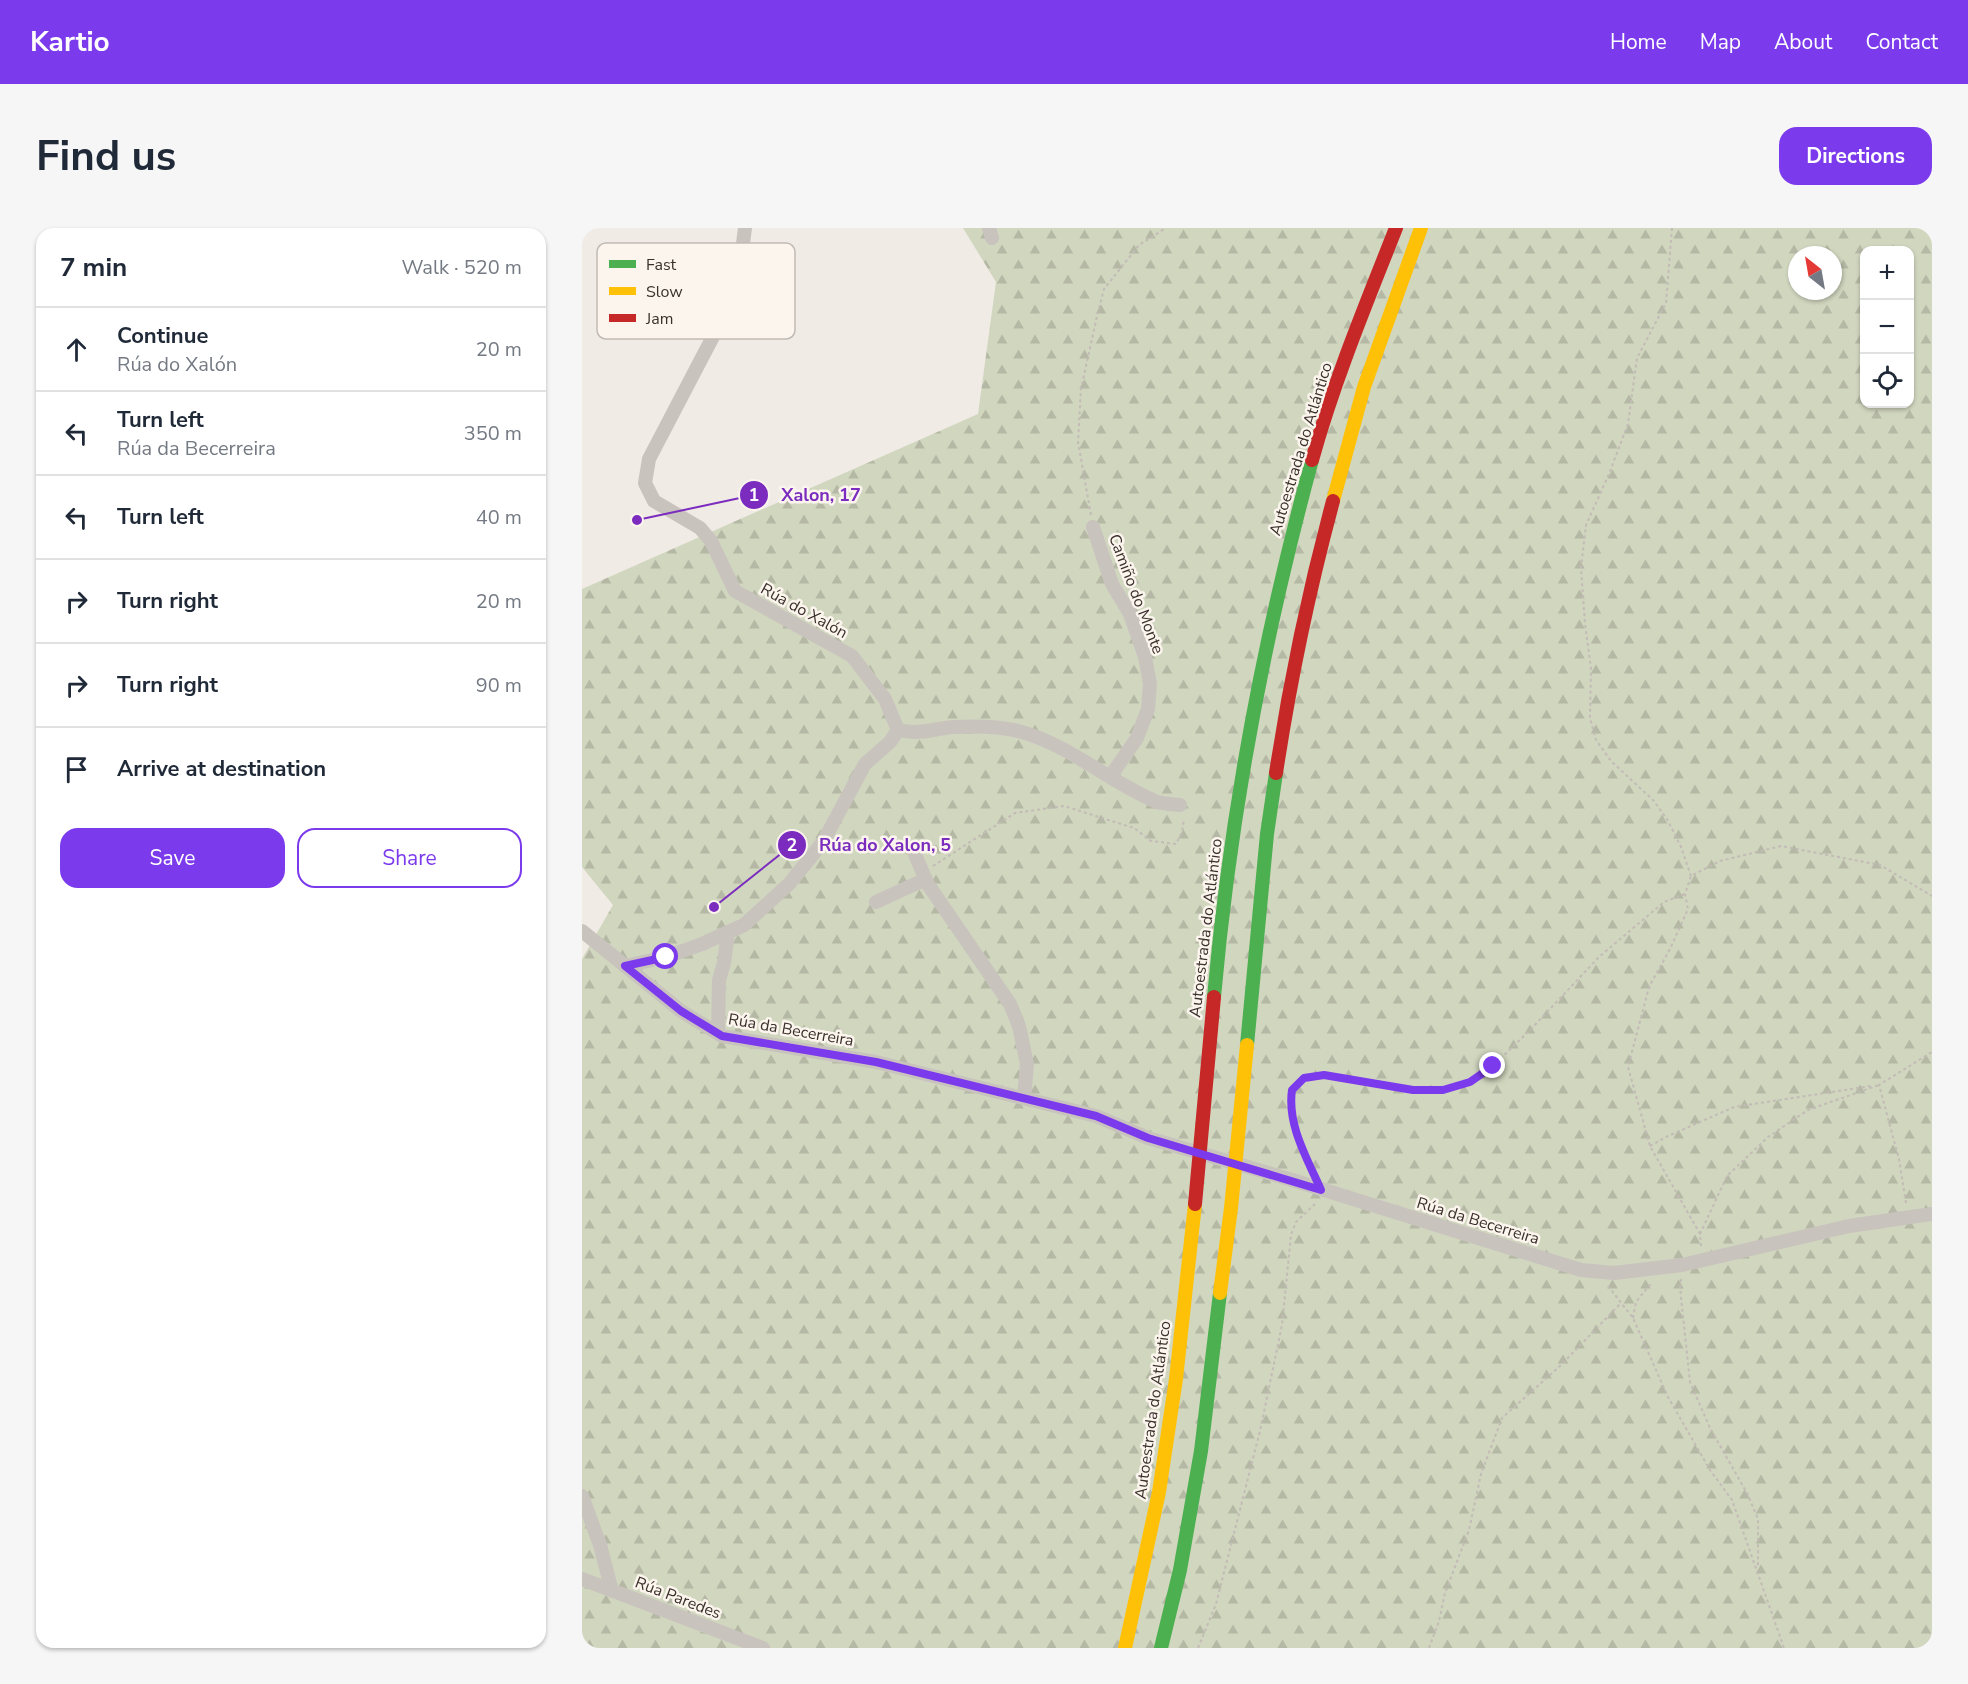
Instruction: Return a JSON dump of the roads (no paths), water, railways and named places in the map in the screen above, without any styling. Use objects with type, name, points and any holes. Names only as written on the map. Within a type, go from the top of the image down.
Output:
[{"type":"highway","name":"Autoestrada do Atlántico","points":[[1125,1648],[1159,1492],[1176,1379],[1195,1206],[1220,924],[1254,704],[1290,540],[1321,428],[1396,228]]},
{"type":"highway","points":[[1161,1648],[1180,1570],[1201,1451],[1231,1208],[1267,834],[1286,707],[1312,580],[1364,387],[1420,228]]},
{"type":"street","name":"Rúa do Xalón","points":[[743,243],[745,228]]},
{"type":"street","name":"Rúa do Xalón","points":[[712,339],[649,459],[645,483],[654,501],[700,528],[711,541],[735,591],[852,656],[885,699],[898,730]]},
{"type":"street","name":"Camiño do Monte","points":[[1093,527],[1112,584],[1130,614],[1150,684],[1148,709],[1137,738],[1110,777]]},
{"type":"street","points":[[625,966],[666,957],[744,925],[789,884],[823,842],[865,764],[890,742],[898,730],[913,733],[952,727],[991,727],[1017,730],[1058,745],[1110,777],[1159,803],[1180,805]]},
{"type":"street","points":[[912,847],[925,876],[1010,1004],[1020,1026],[1027,1065],[1024,1098]]},
{"type":"street","points":[[876,902],[925,876]]},
{"type":"street","name":"Rúa da Becerreira","points":[[582,931],[681,1011],[722,1036],[876,1062],[1096,1116],[1148,1138],[1289,1179],[1581,1270],[1614,1273],[1682,1265],[1849,1226],[1932,1214]]},
{"type":"street","points":[[718,1033],[719,980],[728,932]]},
{"type":"street","points":[[582,1496],[600,1545],[612,1591]]},
{"type":"street","name":"Rúa Paredes","points":[[582,1579],[762,1648]]},
{"type":"place","name":"Xalon, 17","points":[[637,520]]},
{"type":"place","name":"Rúa do Xalon, 5","points":[[714,907]]}]
